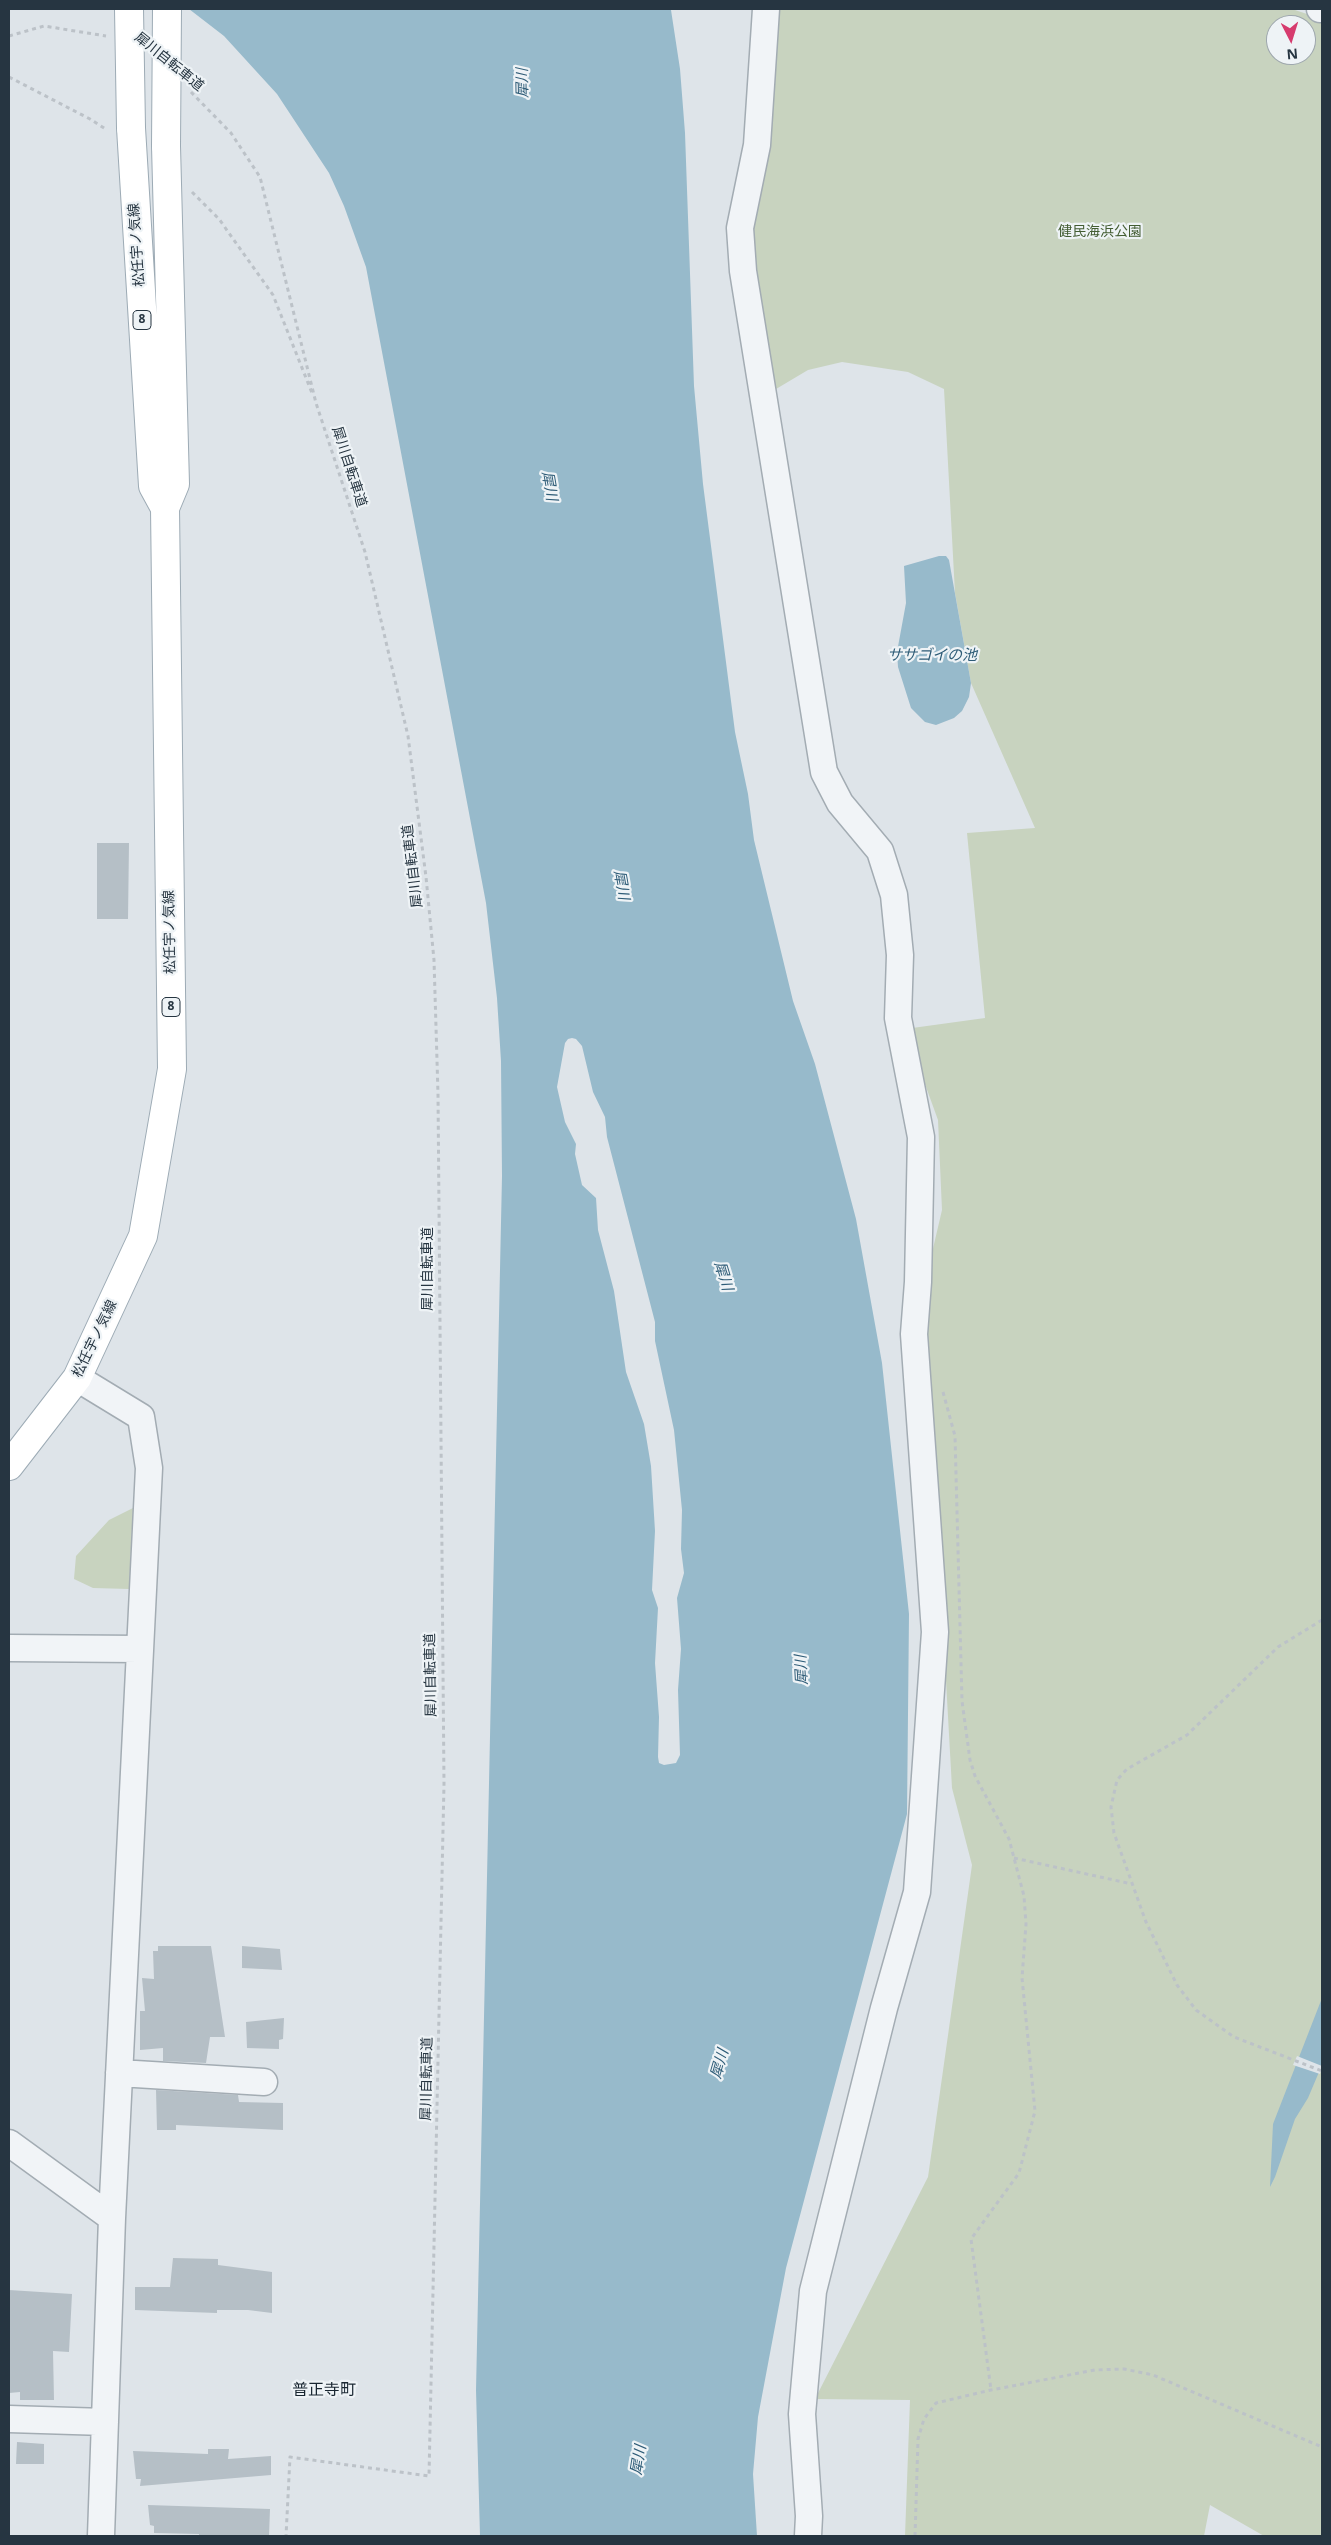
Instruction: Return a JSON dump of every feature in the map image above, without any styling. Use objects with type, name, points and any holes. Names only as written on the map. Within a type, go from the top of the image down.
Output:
[{"type":"main road","name":"松任宇ノ気線","points":[[129,9],[131,137],[152,486],[165,508]]},
{"type":"main road","name":"松任宇ノ気線","points":[[9,1466],[77,1378],[143,1236],[172,1069],[165,508],[174,484],[167,156],[167,9]]},
{"type":"street","points":[[766,9],[757,145],[740,228],[743,271],[765,396],[824,772],[840,803],[880,851],[894,895],[900,955],[898,1018],[921,1138],[918,1282],[914,1334],[935,1632],[917,1892],[884,2008],[813,2291],[802,2414],[809,2516],[808,2536]]},
{"type":"street","points":[[77,1378],[141,1416],[149,1468],[112,2218],[101,2536]]},
{"type":"street","points":[[9,1648],[139,1648]]},
{"type":"street","points":[[119,2074],[264,2082]]},
{"type":"street","points":[[9,2143],[112,2218]]},
{"type":"street","points":[[9,2419],[105,2422]]},
{"type":"path","name":"犀川自転車道","points":[[9,36],[44,26],[113,37]]},
{"type":"path","points":[[9,78],[90,119],[131,137]]},
{"type":"path","name":"犀川自転車道","points":[[190,90],[231,133],[260,177],[316,403],[365,552],[404,718],[426,877],[434,960],[439,1104],[444,1794],[429,2476],[290,2457],[286,2536]]},
{"type":"path","points":[[167,156],[219,219],[273,295],[316,403]]},
{"type":"path","points":[[940,1387],[947,1402],[954,1436],[962,1701],[970,1760],[975,1776],[1009,1839],[1024,1896],[1026,1924],[1022,1978],[1035,2111],[1019,2173],[971,2239],[991,2390]]},
{"type":"path","points":[[1322,1620],[1278,1647],[1187,1734],[1127,1769],[1116,1780],[1111,1807],[1114,1833],[1159,1952],[1177,1984],[1196,2010],[1234,2038],[1322,2071]]},
{"type":"path","points":[[1014,1858],[1133,1885]]},
{"type":"path","points":[[915,2536],[918,2439],[924,2419],[936,2404],[991,2390],[1095,2370],[1124,2369],[1153,2375],[1322,2447]]},
{"type":"green space","name":"健民海浜公園","points":[[772,9],[1292,9],[1310,15],[1266,15],[1266,65],[1316,65],[1316,17],[1322,19],[1322,2536],[1264,2536],[1210,2505],[1204,2536],[905,2536],[910,2400],[815,2399],[928,2177],[972,1865],[952,1788],[924,1287],[942,1210],[938,1120],[905,1029],[985,1018],[967,833],[1035,828],[971,683],[955,593],[944,389],[908,372],[842,362],[808,370],[771,392],[746,247]]},
{"type":"green space","points":[[133,1508],[129,1589],[93,1588],[74,1579],[76,1556],[109,1520]]},
{"type":"water","name":"犀川","points":[[189,9],[671,10],[680,69],[685,133],[694,386],[703,484],[735,732],[748,794],[754,840],[793,1001],[815,1064],[856,1219],[882,1363],[909,1614],[907,1814],[786,2268],[758,2417],[753,2474],[757,2536],[480,2536],[476,2390],[502,1176],[501,1061],[497,998],[486,903],[366,267],[344,206],[329,173],[277,94],[224,36]],"holes":[[[568,1039],[576,1039],[582,1046],[593,1092],[605,1117],[607,1137],[655,1322],[655,1341],[674,1430],[682,1510],[681,1549],[684,1573],[677,1598],[681,1649],[678,1690],[680,1755],[676,1763],[664,1765],[659,1763],[658,1757],[659,1717],[655,1663],[658,1608],[652,1590],[655,1531],[651,1466],[644,1424],[626,1372],[614,1291],[598,1230],[596,1198],[582,1185],[575,1154],[576,1144],[565,1122],[557,1087],[565,1043]]]},
{"type":"water","name":"ササゴイの池","points":[[939,556],[946,556],[949,560],[971,683],[969,697],[962,711],[954,718],[936,725],[925,722],[911,708],[898,667],[897,652],[906,603],[904,566]]},
{"type":"water","points":[[1322,1998],[1322,2065],[1308,2098],[1295,2119],[1270,2187],[1273,2124]]},
{"type":"pier","points":[[1297,2056],[1322,2066],[1320,2074],[1293,2065]]},
{"type":"building","points":[[97,843],[129,843],[128,919],[97,919]]},
{"type":"building","points":[[158,1946],[211,1946],[225,2037],[210,2037],[206,2063],[163,2061],[163,2048],[140,2050],[140,2011],[145,2011],[142,1978],[154,1979],[153,1951],[158,1951]]},
{"type":"building","points":[[242,1946],[280,1949],[282,1970],[242,1968]]},
{"type":"building","points":[[284,2018],[283,2039],[279,2040],[279,2049],[247,2048],[246,2022]]},
{"type":"building","points":[[156,2090],[238,2095],[239,2102],[283,2103],[283,2130],[176,2125],[176,2130],[157,2130]]},
{"type":"building","points":[[173,2258],[218,2259],[218,2265],[272,2272],[272,2313],[248,2310],[217,2310],[217,2313],[135,2310],[135,2287],[170,2287]]},
{"type":"building","points":[[9,2290],[72,2294],[69,2352],[53,2351],[54,2400],[20,2400],[20,2392],[9,2393]]},
{"type":"building","points":[[17,2442],[44,2444],[44,2464],[16,2464]]},
{"type":"building","points":[[208,2449],[229,2449],[228,2459],[271,2456],[271,2475],[140,2486],[141,2479],[136,2479],[133,2451],[208,2454]]},
{"type":"building","points":[[148,2505],[270,2509],[269,2536],[199,2536],[199,2534],[154,2533],[154,2526],[150,2525]]},
{"type":"district","name":"普正寺町","points":[[324,2390]]}]
